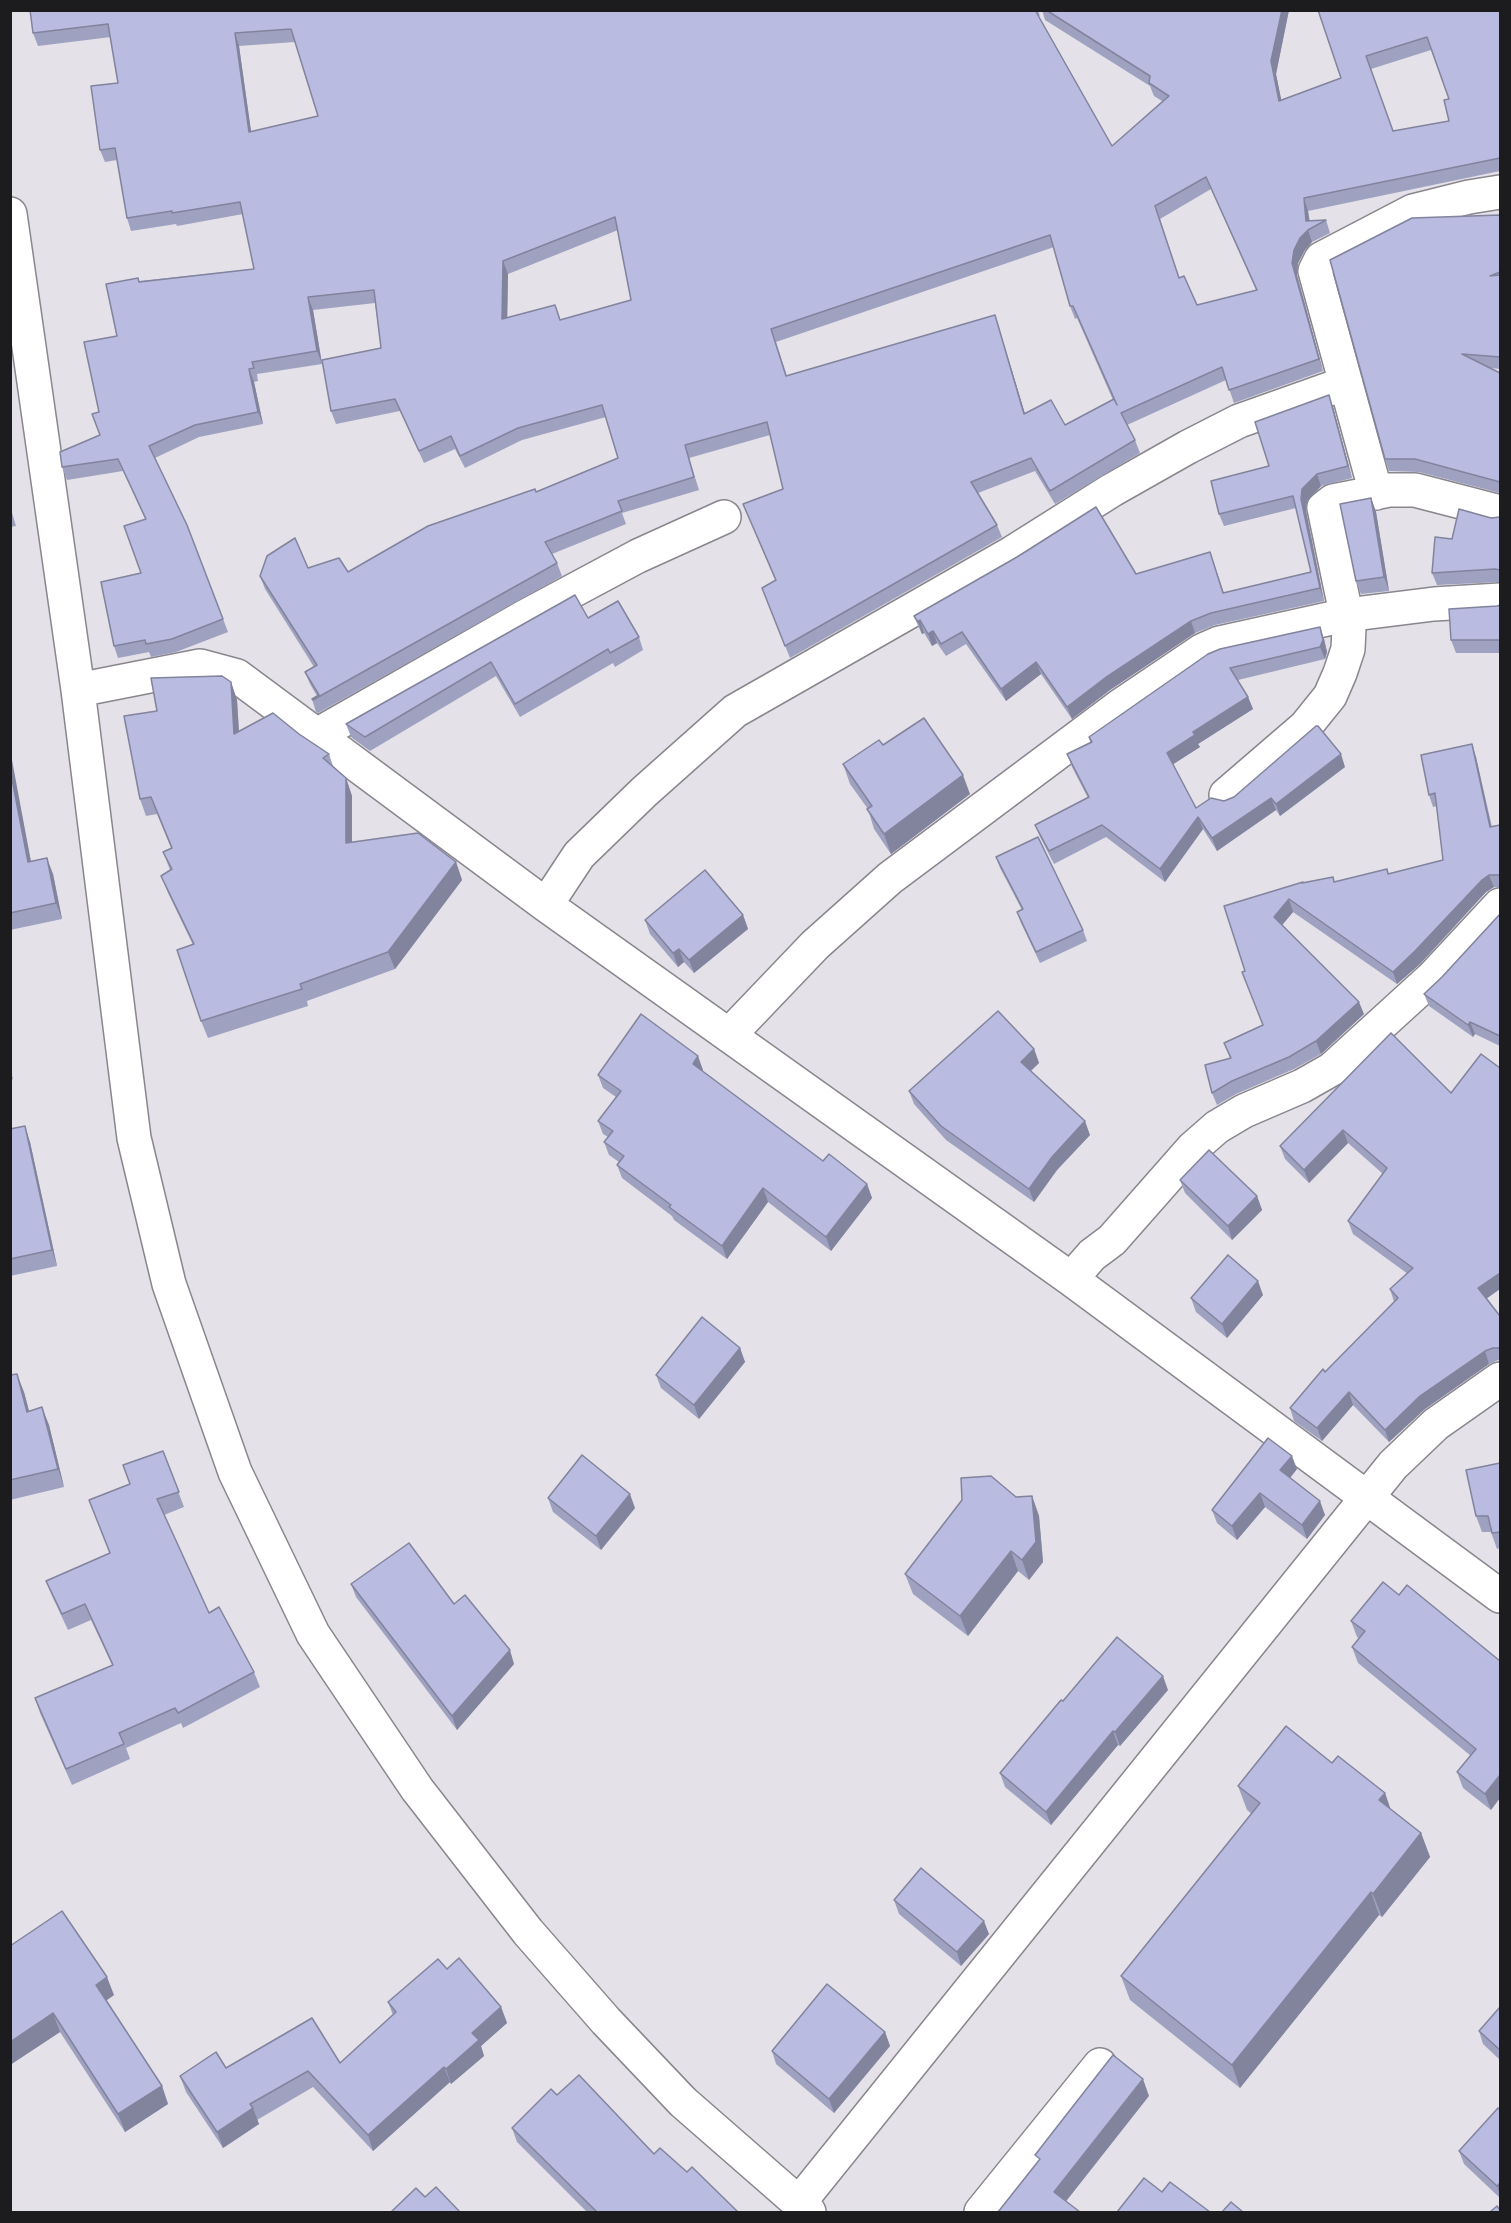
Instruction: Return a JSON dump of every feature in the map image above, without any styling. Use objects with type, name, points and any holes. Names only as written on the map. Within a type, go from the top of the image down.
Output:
[{"type":"street","points":[[1376,493],[1315,271],[1321,260],[1413,211],[1500,192]]},
{"type":"street","points":[[10,214],[78,690],[134,1138],[169,1284],[235,1472],[313,1634],[431,1807],[528,1932],[606,2021],[683,2102],[804,2208],[1393,1465],[1436,1424],[1500,1379]]},
{"type":"street","points":[[546,905],[579,855],[644,792],[735,711],[1012,553],[1112,490],[1188,447],[1239,421],[1346,383]]},
{"type":"street","points":[[1226,795],[1305,727],[1330,696],[1348,649],[1349,628],[1324,508],[1333,501],[1389,490],[1415,490],[1500,512]]},
{"type":"street","points":[[315,736],[513,623],[638,556],[724,517]]},
{"type":"street","points":[[729,1035],[815,945],[890,878],[1120,706],[1203,650],[1219,643],[1346,615],[1434,604],[1500,600]]},
{"type":"street","points":[[78,690],[200,666],[237,676],[546,905],[1071,1279],[1500,1596]]},
{"type":"street","points":[[1071,1279],[1092,1256],[1112,1240],[1193,1148],[1217,1127],[1244,1111],[1302,1086],[1332,1069],[1433,977],[1500,905]]},
{"type":"street","points":[[981,2212],[1100,2065]]},
{"type":"building","points":[[30,10],[1035,10],[1112,146],[1169,96],[1149,83],[1150,76],[1046,10],[1282,10],[1271,61],[1279,101],[1341,78],[1318,10],[1500,10],[1500,158],[1304,198],[1306,221],[1326,220],[1308,230],[1300,238],[1294,250],[1292,263],[1319,359],[1229,390],[1222,367],[1121,413],[1135,440],[1050,491],[1031,458],[971,482],[997,525],[785,646],[762,588],[776,580],[743,504],[783,489],[767,422],[685,445],[694,477],[618,501],[622,511],[545,542],[557,563],[313,700],[319,695],[305,672],[317,665],[260,576],[267,556],[295,538],[308,568],[339,558],[348,572],[428,526],[535,489],[536,492],[618,458],[602,405],[518,428],[460,456],[451,436],[419,451],[395,399],[331,411],[322,360],[381,348],[374,290],[308,297],[317,351],[252,362],[254,368],[249,369],[258,412],[195,425],[149,446],[187,525],[223,619],[172,639],[146,644],[145,640],[114,646],[101,582],[141,573],[124,526],[146,519],[118,459],[62,467],[60,452],[100,435],[92,414],[99,412],[84,342],[117,336],[106,284],[138,278],[139,282],[254,269],[240,202],[127,218],[115,148],[100,150],[91,86],[118,83],[108,24],[33,33]],"holes":[[[291,29],[318,116],[249,132],[235,33]],[[1427,37],[1449,99],[1444,100],[1449,121],[1393,131],[1366,56]],[[1206,177],[1257,290],[1197,305],[1184,276],[1179,278],[1155,206]],[[615,217],[631,300],[560,320],[555,305],[502,319],[503,261]],[[1050,235],[1070,306],[1073,306],[1117,405],[1114,399],[1065,425],[1051,400],[1024,414],[995,315],[786,376],[771,329]]]},
{"type":"building","points":[[1500,215],[1500,272],[1490,276],[1500,275],[1500,357],[1462,354],[1500,373],[1500,482],[1415,459],[1385,459],[1330,260],[1412,218]]},
{"type":"building","points":[[1329,395],[1348,466],[1317,474],[1302,489],[1301,499],[1320,588],[1211,613],[1191,621],[1105,678],[1067,707],[1036,662],[1001,689],[962,632],[941,644],[933,631],[928,634],[920,620],[918,622],[914,616],[1017,557],[1096,507],[1136,574],[1210,552],[1223,593],[1311,572],[1293,496],[1219,514],[1211,481],[1269,466],[1255,422]]},
{"type":"building","points":[[1371,498],[1384,577],[1356,581],[1340,504]]},
{"type":"building","points":[[1459,509],[1491,518],[1500,517],[1500,570],[1432,573],[1435,537],[1452,539]]},
{"type":"building","points":[[575,595],[588,618],[618,601],[639,637],[610,653],[608,649],[515,704],[491,662],[365,737],[346,724]]},
{"type":"building","points":[[1500,605],[1500,640],[1451,640],[1449,609]]},
{"type":"building","points":[[1320,627],[1323,640],[1320,647],[1230,668],[1248,697],[1193,732],[1195,735],[1167,753],[1196,808],[1211,798],[1224,801],[1234,797],[1316,726],[1341,754],[1276,804],[1271,798],[1212,838],[1198,817],[1160,869],[1102,825],[1049,851],[1035,825],[1089,797],[1067,754],[1092,742],[1089,737],[1208,654],[1220,649]]},
{"type":"building","points":[[222,676],[231,682],[234,734],[273,713],[329,754],[323,758],[346,778],[346,843],[418,833],[456,862],[388,952],[300,984],[302,989],[201,1021],[177,950],[194,944],[161,876],[172,869],[163,852],[172,848],[151,797],[140,799],[124,716],[157,711],[151,678]]},
{"type":"building","points":[[924,718],[963,775],[884,834],[867,809],[872,806],[843,764],[879,740],[883,745]]},
{"type":"building","points":[[1472,744],[1490,827],[1500,825],[1500,875],[1489,875],[1482,880],[1393,972],[1289,899],[1274,917],[1359,1002],[1316,1041],[1289,1057],[1232,1081],[1212,1093],[1205,1065],[1231,1058],[1224,1043],[1263,1025],[1242,972],[1245,971],[1224,906],[1303,882],[1333,877],[1334,882],[1387,869],[1388,874],[1443,860],[1435,793],[1429,795],[1421,755]]},
{"type":"building","points":[[10,769],[28,862],[47,858],[56,903],[10,913]]},
{"type":"building","points":[[1038,837],[1083,930],[1036,952],[1017,912],[1023,909],[996,857]]},
{"type":"building","points":[[705,870],[743,915],[689,960],[679,949],[673,953],[645,920]]},
{"type":"building","points":[[1500,914],[1500,1036],[1470,1022],[1468,1025],[1424,994]]},
{"type":"building","points":[[998,1011],[1034,1049],[1021,1062],[1085,1121],[1052,1157],[1029,1189],[941,1126],[909,1091]]},
{"type":"building","points":[[641,1014],[698,1056],[693,1064],[823,1161],[829,1154],[867,1184],[826,1237],[763,1188],[722,1246],[617,1165],[624,1156],[604,1142],[613,1131],[598,1121],[621,1091],[598,1075]]},
{"type":"building","points":[[1391,1033],[1451,1093],[1481,1054],[1500,1068],[1500,1273],[1478,1288],[1500,1316],[1500,1347],[1485,1351],[1420,1396],[1385,1430],[1349,1392],[1317,1428],[1290,1408],[1323,1369],[1325,1372],[1398,1298],[1390,1289],[1413,1268],[1348,1221],[1387,1168],[1343,1130],[1304,1170],[1280,1146]]},
{"type":"building","points":[[25,1126],[52,1250],[10,1259],[10,1129]]},
{"type":"building","points":[[1209,1150],[1257,1196],[1228,1226],[1180,1180]]},
{"type":"building","points":[[1228,1255],[1258,1281],[1222,1324],[1191,1298]]},
{"type":"building","points":[[702,1317],[740,1348],[694,1405],[656,1375]]},
{"type":"building","points":[[17,1374],[27,1412],[42,1407],[58,1469],[10,1480],[10,1375]]},
{"type":"building","points":[[1268,1438],[1292,1456],[1280,1470],[1320,1501],[1302,1525],[1260,1493],[1232,1526],[1212,1510]]},
{"type":"building","points":[[163,1451],[179,1492],[157,1499],[209,1613],[219,1607],[254,1672],[178,1713],[175,1708],[119,1733],[124,1744],[66,1769],[35,1698],[113,1665],[85,1604],[62,1614],[46,1581],[110,1553],[89,1500],[130,1484],[123,1465]]},
{"type":"building","points":[[582,1455],[630,1494],[596,1536],[548,1498]]},
{"type":"building","points":[[1500,1463],[1500,1532],[1492,1533],[1488,1516],[1476,1516],[1466,1470]]},
{"type":"building","points":[[991,1476],[1016,1497],[1032,1496],[1036,1542],[1022,1560],[1011,1551],[960,1616],[905,1574],[962,1500],[961,1478]]},
{"type":"building","points":[[409,1543],[454,1604],[465,1595],[510,1650],[452,1716],[351,1584]]},
{"type":"building","points":[[1383,1582],[1399,1595],[1407,1585],[1500,1661],[1500,1775],[1485,1794],[1457,1772],[1476,1749],[1352,1647],[1365,1631],[1351,1621]]},
{"type":"building","points":[[1117,1637],[1163,1676],[1115,1732],[1113,1731],[1046,1812],[1000,1773]]},
{"type":"building","points":[[1286,1726],[1332,1763],[1338,1756],[1385,1793],[1379,1800],[1421,1833],[1232,2065],[1121,1976],[1260,1803],[1238,1786]]},
{"type":"building","points":[[921,1868],[984,1921],[957,1952],[894,1900]]},
{"type":"building","points":[[62,1911],[107,1977],[96,1985],[162,2086],[118,2114],[53,2013],[10,2042],[10,1946]]},
{"type":"building","points":[[459,1958],[501,2007],[472,2033],[479,2040],[446,2069],[444,2067],[368,2135],[308,2071],[250,2104],[253,2108],[217,2132],[180,2076],[216,2052],[226,2068],[312,2018],[340,2063],[396,2012],[388,2002],[438,1959],[447,1969]]},
{"type":"building","points":[[827,1984],[885,2032],[829,2099],[772,2051]]},
{"type":"building","points":[[1500,2007],[1500,2050],[1479,2031]]},
{"type":"building","points":[[1113,2055],[1143,2079],[1054,2192],[1080,2212],[998,2212],[1040,2159],[1035,2155]]},
{"type":"building","points":[[579,2075],[654,2154],[660,2148],[687,2172],[692,2167],[738,2212],[597,2212],[512,2128],[551,2089],[557,2095]]},
{"type":"building","points":[[1498,2108],[1500,2110],[1500,2183],[1497,2186],[1459,2151]]},
{"type":"building","points":[[1144,2178],[1162,2192],[1170,2182],[1210,2212],[1117,2212]]},
{"type":"building","points":[[436,2187],[460,2212],[391,2212],[416,2188],[425,2197]]},
{"type":"building","points":[[1231,2202],[1243,2212],[1222,2212]]},
{"type":"building","points":[[1497,2206],[1500,2212],[1490,2212]]}]
